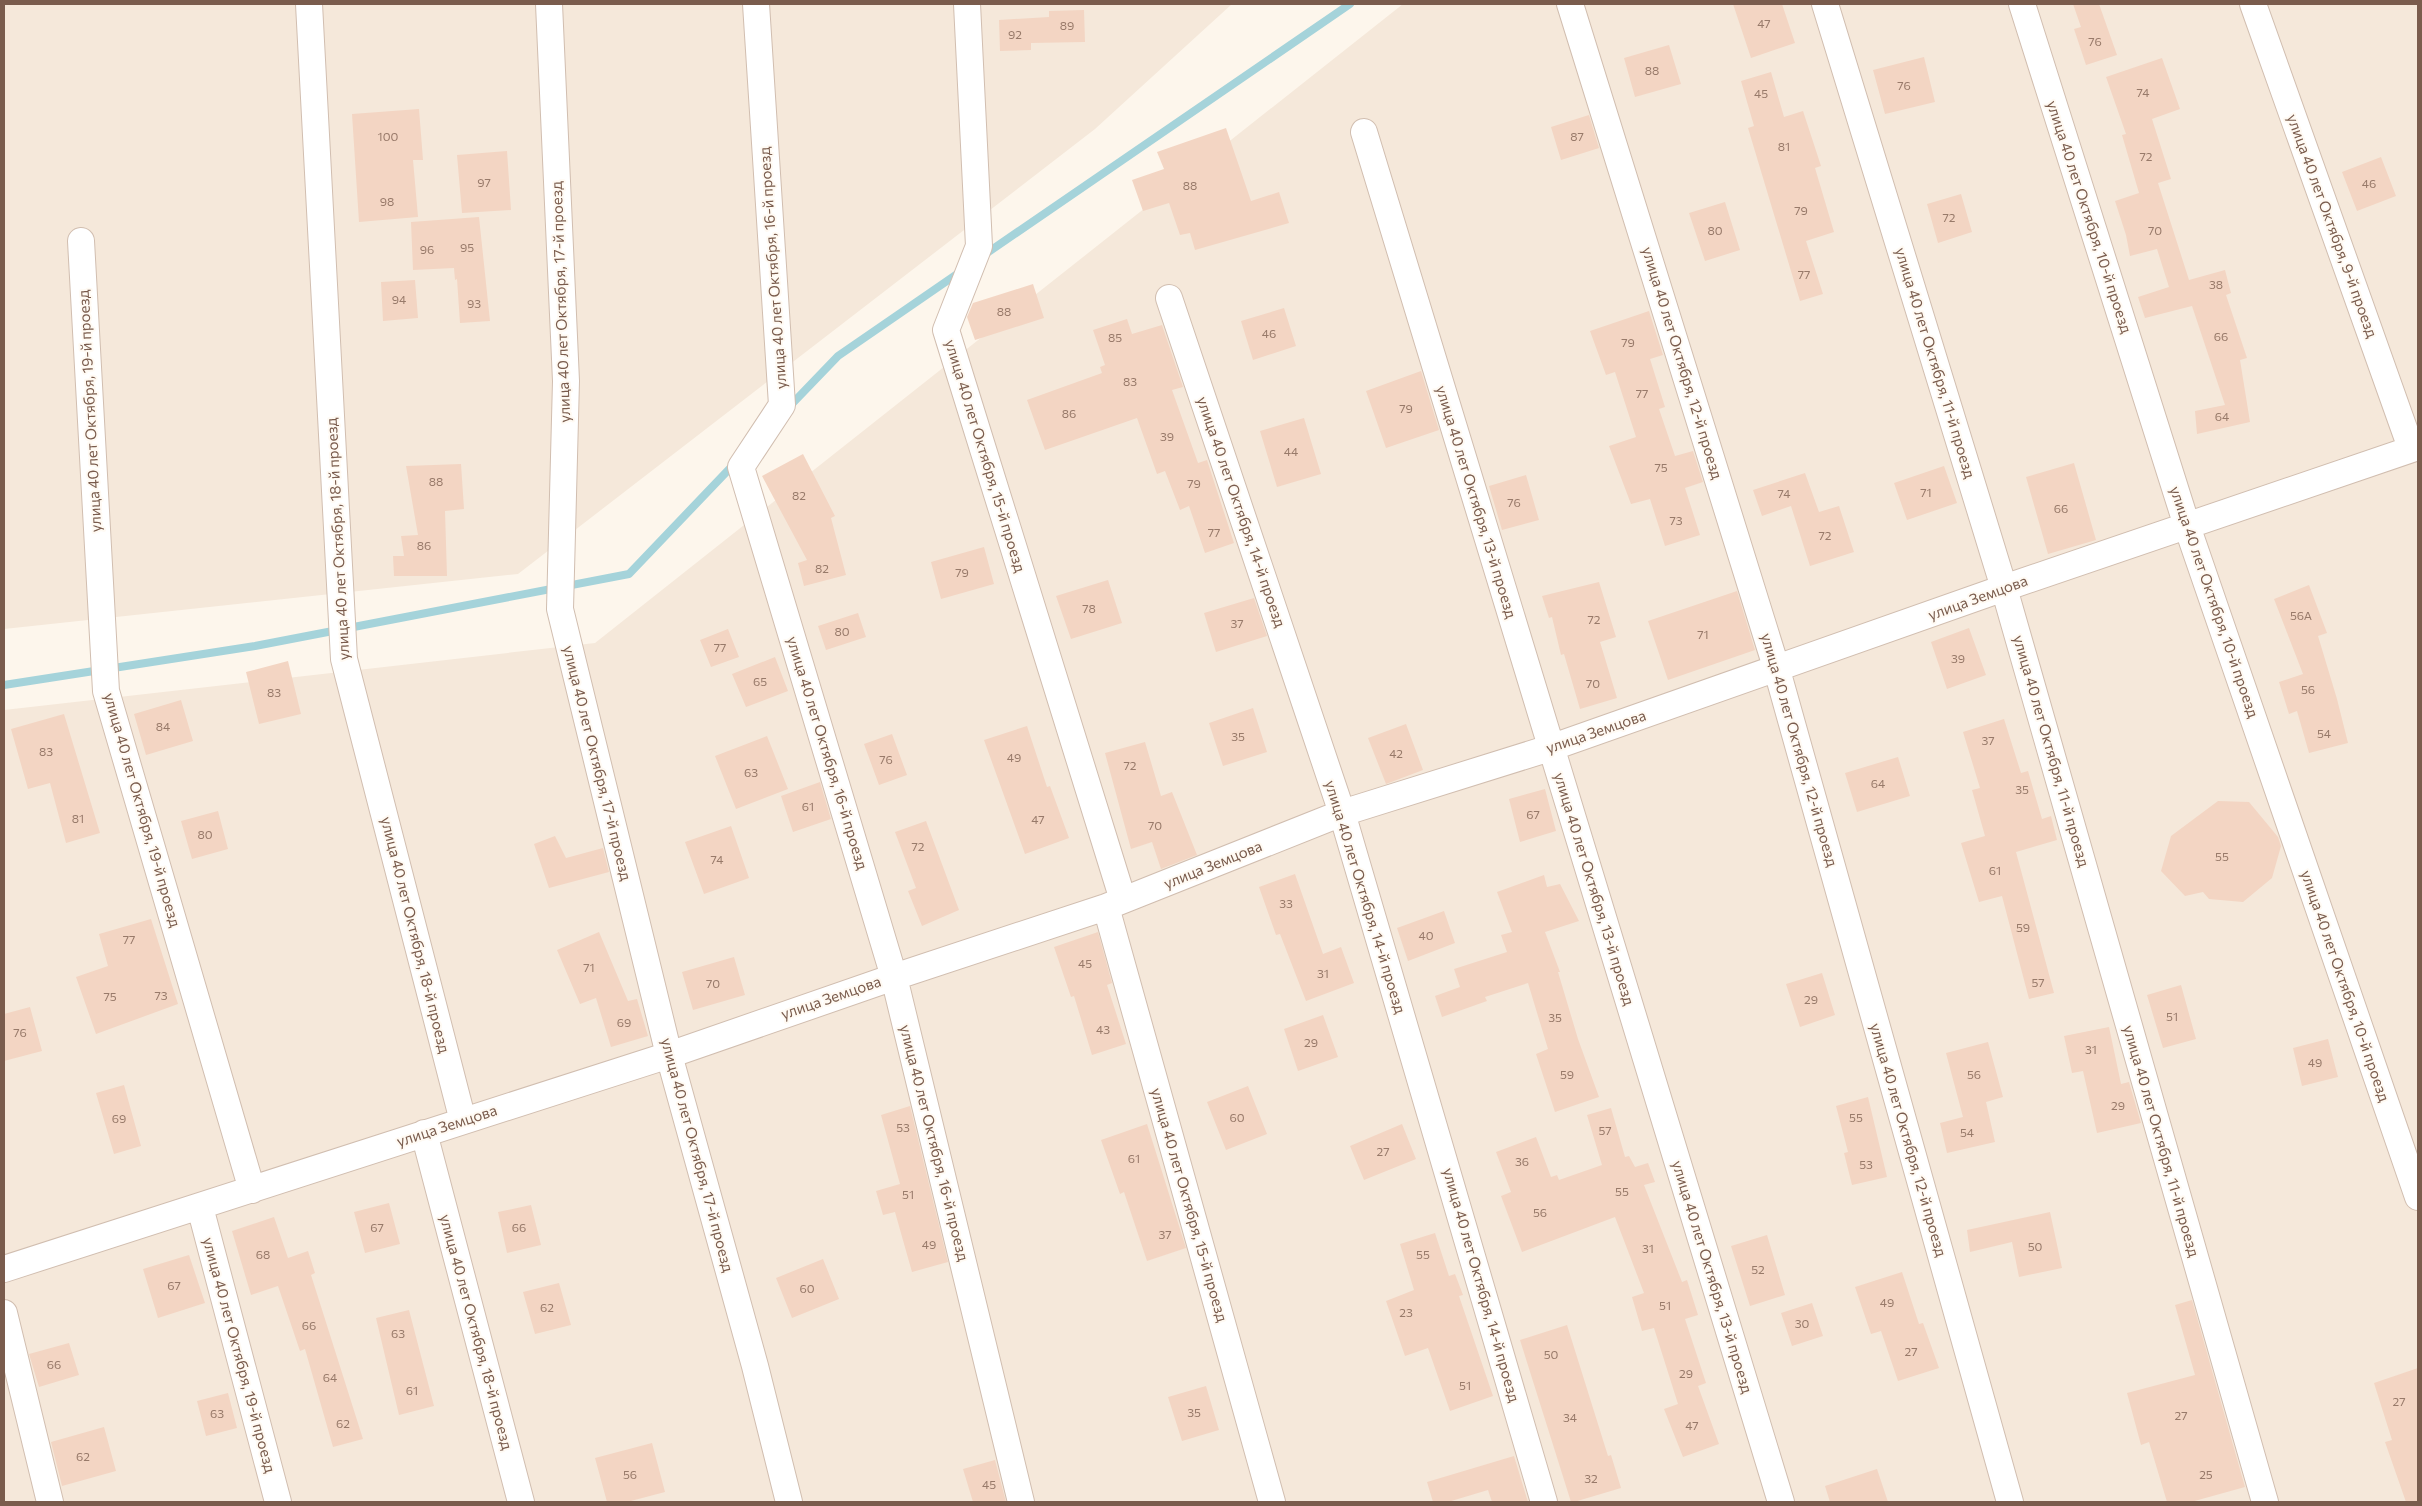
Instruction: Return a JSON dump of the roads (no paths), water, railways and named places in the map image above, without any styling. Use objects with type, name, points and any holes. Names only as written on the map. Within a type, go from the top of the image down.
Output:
[{"type":"street","name":"улица 40 лет Октября, 18-й проезд","points":[[309,4],[344,660],[463,1121]]},
{"type":"street","name":"улица 40 лет Октября, 17-й проезд","points":[[549,4],[566,381],[560,609],[669,1055],[755,1366],[789,1502]]},
{"type":"street","name":"улица 40 лет Октября, 16-й проезд","points":[[756,4],[782,405],[741,467],[894,976],[1021,1502]]},
{"type":"street","name":"улица 40 лет Октября, 15-й проезд","points":[[967,4],[979,246],[946,330],[1115,904],[1272,1502]]},
{"type":"street","name":"улица 40 лет Октября, 12-й проезд","points":[[1570,4],[1777,670],[2010,1502]]},
{"type":"street","name":"улица 40 лет Октября, 11-й проезд","points":[[1825,4],[2004,588],[2265,1502]]},
{"type":"street","name":"улица 40 лет Октября, 10-й проезд","points":[[2022,4],[2187,526],[2418,1197]]},
{"type":"street","name":"улица 40 лет Октября, 9-й проезд","points":[[2253,4],[2415,448]]},
{"type":"street","name":"улица 40 лет Октября, 13-й проезд","points":[[1364,132],[1781,1502]]},
{"type":"street","name":"улица 40 лет Октября, 19-й проезд","points":[[81,241],[106,691],[252,1190]]},
{"type":"street","name":"улица 40 лет Октября, 14-й проезд","points":[[1169,298],[1342,814],[1544,1502]]},
{"type":"street","name":"улица Земцова","points":[[4,1269],[669,1055],[894,976],[1115,904],[1342,814],[1550,748],[1777,670],[2004,588],[2415,448]]},
{"type":"street","name":"улица 40 лет Октября, 18-й проезд","points":[[424,1134],[521,1502]]},
{"type":"street","name":"улица 40 лет Октября, 19-й проезд","points":[[200,1207],[278,1502]]},
{"type":"street","points":[[4,1312],[50,1502]]},
{"type":"waterway","points":[[984,255],[1350,4]]},
{"type":"waterway","points":[[788,408],[838,356],[960,272]]},
{"type":"waterway","points":[[4,685],[255,646],[629,574],[735,463]]}]
